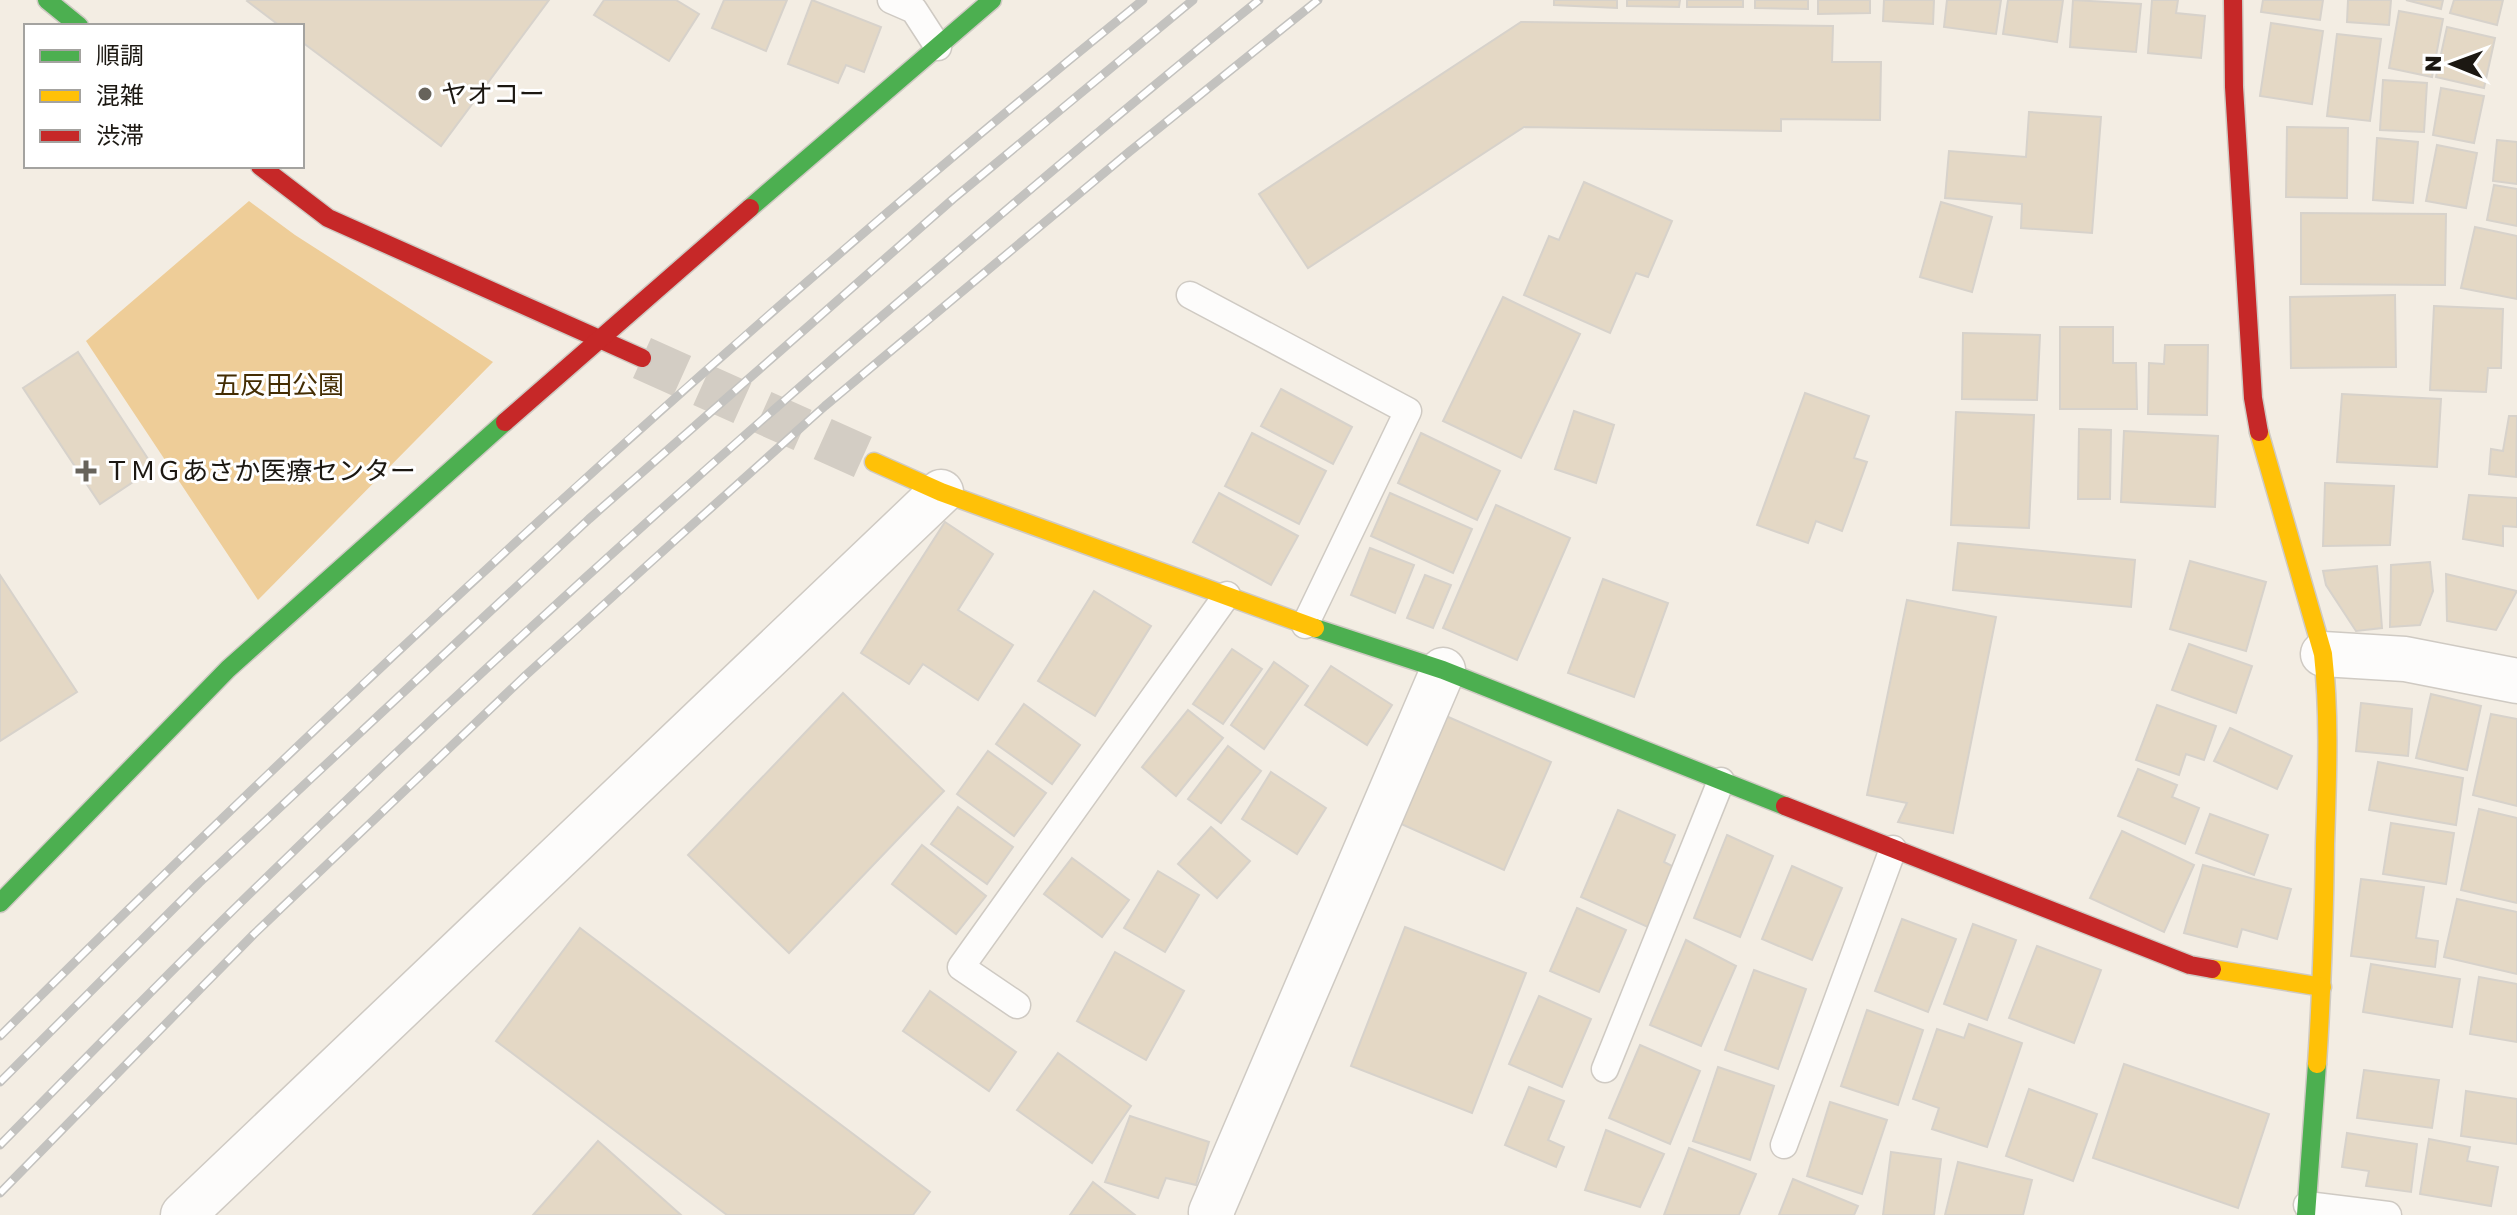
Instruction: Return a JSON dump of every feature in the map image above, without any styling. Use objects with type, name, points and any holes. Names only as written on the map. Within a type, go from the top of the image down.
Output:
[{"type":"street","points":[[47,0],[77,24]]},
{"type":"street","points":[[0,903],[228,669],[598,338],[992,0]]},
{"type":"street","points":[[2233,0],[2234,87],[2253,398],[2261,441],[2323,654],[2328,739],[2322,987],[2307,1210]]},
{"type":"street","points":[[263,168],[328,218],[642,358]]},
{"type":"street","points":[[874,462],[941,492],[1305,625],[1443,670],[2190,965],[2322,987]]},
{"type":"street","points":[[183,1215],[941,492]]},
{"type":"street","points":[[2323,654],[2405,659],[2517,681]]},
{"type":"street","points":[[1212,1215],[1443,670]]},
{"type":"lane","points":[[891,0],[914,10],[938,47]]},
{"type":"lane","points":[[1190,295],[1408,411],[1305,625]]},
{"type":"lane","points":[[1017,1005],[961,967],[1227,595]]},
{"type":"lane","points":[[1605,1069],[1721,781]]},
{"type":"lane","points":[[1784,1145],[1893,849]]},
{"type":"lane","points":[[2307,1210],[2388,1215]]},
{"type":"green space","name":"五反田公園","points":[[249,201],[295,235],[493,362],[258,600],[86,341]]},
{"type":"building","name":"ヤオコー","points":[[549,0],[441,146],[304,43],[304,24],[277,24],[247,1]]},
{"type":"building","points":[[604,0],[676,0],[699,14],[669,61],[594,15]]},
{"type":"building","points":[[724,0],[787,0],[766,51],[712,28]]},
{"type":"building","points":[[812,0],[881,27],[864,72],[846,65],[838,83],[788,64]]},
{"type":"building","points":[[1554,0],[1617,0],[1617,8],[1554,5]]},
{"type":"building","points":[[1627,0],[1680,0],[1679,7],[1627,6]]},
{"type":"building","points":[[1687,0],[1743,0],[1743,7],[1687,7]]},
{"type":"building","points":[[1755,0],[1808,0],[1808,9],[1755,8]]},
{"type":"building","points":[[1818,0],[1870,0],[1870,13],[1818,14]]},
{"type":"building","points":[[1884,0],[1934,0],[1933,24],[1883,21]]},
{"type":"building","points":[[1947,0],[2001,0],[1996,34],[1944,27]]},
{"type":"building","points":[[2008,0],[2063,0],[2057,42],[2003,34]]},
{"type":"building","points":[[2073,0],[2141,4],[2136,52],[2070,47]]},
{"type":"building","points":[[2152,0],[2178,0],[2176,13],[2205,16],[2201,58],[2148,53]]},
{"type":"building","points":[[2263,0],[2323,0],[2320,20],[2261,12]]},
{"type":"building","points":[[2348,0],[2391,0],[2389,25],[2347,22]]},
{"type":"building","points":[[2406,0],[2443,0],[2441,9]]},
{"type":"building","points":[[2454,0],[2503,0],[2497,25],[2450,13]]},
{"type":"building","points":[[2399,11],[2443,19],[2432,77],[2389,68]]},
{"type":"building","points":[[1521,22],[1833,26],[1832,62],[1881,62],[1880,120],[1781,119],[1781,131],[1524,127],[1308,268],[1259,194]]},
{"type":"building","points":[[2271,23],[2323,31],[2312,104],[2260,96]]},
{"type":"building","points":[[2447,27],[2495,38],[2484,88],[2436,77]]},
{"type":"building","points":[[2337,34],[2381,39],[2370,121],[2327,116]]},
{"type":"building","points":[[2383,80],[2427,83],[2424,132],[2380,130]]},
{"type":"building","points":[[2441,88],[2484,96],[2474,143],[2433,135]]},
{"type":"building","points":[[2029,112],[2101,117],[2092,233],[2021,228],[2022,204],[1945,198],[1949,151],[2026,157]]},
{"type":"building","points":[[2287,127],[2348,128],[2347,198],[2286,197]]},
{"type":"building","points":[[2377,138],[2418,142],[2413,203],[2373,200]]},
{"type":"building","points":[[2497,140],[2517,142],[2517,184],[2493,181]]},
{"type":"building","points":[[2437,145],[2477,153],[2466,208],[2426,201]]},
{"type":"building","points":[[1584,182],[1672,221],[1648,277],[1636,273],[1610,333],[1524,295],[1549,236],[1559,240]]},
{"type":"building","points":[[2494,185],[2517,189],[2517,226],[2487,220]]},
{"type":"building","points":[[1941,202],[1992,217],[1972,292],[1920,277]]},
{"type":"building","points":[[2301,213],[2446,214],[2445,285],[2301,284]]},
{"type":"building","points":[[2475,227],[2517,236],[2517,299],[2461,288]]},
{"type":"building","points":[[2395,295],[2396,367],[2291,368],[2290,297]]},
{"type":"building","points":[[1503,297],[1580,334],[1521,458],[1443,421]]},
{"type":"building","points":[[2434,306],[2503,309],[2501,368],[2488,368],[2486,392],[2430,390]]},
{"type":"building","points":[[2060,327],[2113,327],[2113,363],[2136,363],[2137,409],[2060,409]]},
{"type":"building","points":[[1963,333],[2040,335],[2037,400],[1962,399]]},
{"type":"building","points":[[2165,345],[2208,345],[2207,415],[2148,414],[2149,363],[2164,364]]},
{"type":"building","points":[[78,352],[154,468],[100,504],[23,388]]},
{"type":"building","points":[[1281,389],[1352,427],[1333,464],[1261,426]]},
{"type":"building","points":[[1805,393],[1869,416],[1854,458],[1867,462],[1842,531],[1816,521],[1808,543],[1757,525]]},
{"type":"building","points":[[2342,394],[2441,399],[2437,467],[2337,462]]},
{"type":"building","points":[[1574,411],[1614,425],[1596,483],[1555,469]]},
{"type":"building","points":[[1956,412],[2034,415],[2029,528],[1951,525]]},
{"type":"building","points":[[2509,416],[2517,416],[2516,477],[2489,474],[2491,449],[2503,451]]},
{"type":"building","points":[[2079,429],[2111,430],[2110,499],[2078,499]]},
{"type":"building","points":[[2124,431],[2218,436],[2215,507],[2121,502]]},
{"type":"building","points":[[1252,433],[1326,471],[1299,524],[1225,486]]},
{"type":"building","points":[[1421,433],[1500,471],[1477,520],[1398,483]]},
{"type":"building","points":[[2325,483],[2394,486],[2390,545],[2323,546]]},
{"type":"building","points":[[1219,493],[1298,536],[1271,585],[1193,542]]},
{"type":"building","points":[[1390,493],[1472,529],[1453,573],[1371,536]]},
{"type":"building","points":[[2469,495],[2517,498],[2517,527],[2503,526],[2503,546],[2463,539]]},
{"type":"building","points":[[1496,505],[1570,538],[1517,660],[1443,628]]},
{"type":"building","points":[[945,522],[993,554],[958,610],[1013,645],[978,700],[923,664],[909,684],[861,653]]},
{"type":"building","points":[[1958,543],[2135,560],[2131,607],[1953,590]]},
{"type":"building","points":[[1370,548],[1414,565],[1395,613],[1351,595]]},
{"type":"building","points":[[2190,561],[2266,582],[2246,651],[2170,629]]},
{"type":"building","points":[[2430,562],[2433,591],[2420,625],[2390,627],[2391,565]]},
{"type":"building","points":[[2377,566],[2382,628],[2356,631],[2326,585],[2323,571]]},
{"type":"building","points":[[2446,574],[2517,591],[2496,630],[2447,621]]},
{"type":"building","points":[[0,575],[77,692],[0,741]]},
{"type":"building","points":[[1425,575],[1451,585],[1433,628],[1407,618]]},
{"type":"building","points":[[1603,579],[1668,603],[1634,697],[1568,673]]},
{"type":"building","points":[[1094,591],[1151,626],[1095,716],[1038,681]]},
{"type":"building","points":[[1907,600],[1996,617],[1953,833],[1898,822],[1907,803],[1867,795]]},
{"type":"building","points":[[2189,644],[2252,666],[2236,713],[2172,690]]},
{"type":"building","points":[[1232,649],[1262,669],[1223,724],[1193,704]]},
{"type":"building","points":[[1274,662],[1308,686],[1264,749],[1231,725]]},
{"type":"building","points":[[1331,666],[1392,705],[1367,745],[1305,705]]},
{"type":"building","points":[[843,693],[944,791],[789,953],[688,855]]},
{"type":"building","points":[[2431,694],[2481,706],[2467,770],[2416,758]]},
{"type":"building","points":[[2361,703],[2412,709],[2408,756],[2356,751]]},
{"type":"building","points":[[1024,704],[1080,745],[1052,784],[996,744]]},
{"type":"building","points":[[2157,705],[2216,726],[2204,760],[2186,754],[2179,775],[2136,760]]},
{"type":"building","points":[[1188,710],[1223,738],[1176,796],[1142,767]]},
{"type":"building","points":[[2491,714],[2517,719],[2517,806],[2473,795]]},
{"type":"building","points":[[1446,716],[1551,762],[1504,870],[1399,823]]},
{"type":"building","points":[[2230,728],[2292,756],[2277,789],[2214,761]]},
{"type":"building","points":[[1228,746],[1261,771],[1221,823],[1188,799]]},
{"type":"building","points":[[988,751],[1046,793],[1014,836],[957,794]]},
{"type":"building","points":[[2378,762],[2463,778],[2456,825],[2369,810]]},
{"type":"building","points":[[2138,769],[2177,785],[2172,797],[2199,808],[2185,844],[2118,816]]},
{"type":"building","points":[[1271,772],[1326,808],[1297,854],[1242,819]]},
{"type":"building","points":[[958,807],[1013,847],[987,884],[931,844]]},
{"type":"building","points":[[2479,809],[2517,818],[2517,903],[2461,890]]},
{"type":"building","points":[[1618,810],[1675,835],[1664,862],[1676,868],[1650,928],[1581,897]]},
{"type":"building","points":[[2210,814],[2268,835],[2254,875],[2196,853]]},
{"type":"building","points":[[2391,823],[2454,833],[2446,884],[2383,874]]},
{"type":"building","points":[[1211,827],[1250,861],[1217,898],[1178,864]]},
{"type":"building","points":[[2122,831],[2194,865],[2164,932],[2090,898]]},
{"type":"building","points":[[1727,835],[1773,856],[1740,937],[1694,918]]},
{"type":"building","points":[[922,845],[986,896],[956,934],[892,884]]},
{"type":"building","points":[[1072,858],[1129,900],[1102,937],[1044,894]]},
{"type":"building","points":[[2203,865],[2291,889],[2277,939],[2242,929],[2237,947],[2184,933]]},
{"type":"building","points":[[1792,866],[1842,888],[1812,960],[1762,939]]},
{"type":"building","points":[[1158,871],[1199,895],[1165,952],[1124,928]]},
{"type":"building","points":[[2361,879],[2424,887],[2416,938],[2438,941],[2435,967],[2351,956]]},
{"type":"building","points":[[2457,899],[2517,912],[2517,974],[2444,957]]},
{"type":"building","points":[[1577,908],[1626,930],[1599,992],[1550,971]]},
{"type":"building","points":[[1902,919],[1956,939],[1928,1012],[1875,991]]},
{"type":"building","points":[[1973,924],[2016,940],[1987,1020],[1944,1004]]},
{"type":"building","points":[[1405,927],[1526,973],[1472,1113],[1351,1066]]},
{"type":"building","points":[[580,928],[930,1192],[913,1215],[727,1215],[496,1041]]},
{"type":"building","points":[[1686,940],[1736,966],[1701,1046],[1650,1025]]},
{"type":"building","points":[[2037,946],[2101,970],[2074,1043],[2009,1018]]},
{"type":"building","points":[[1115,952],[1184,991],[1146,1060],[1077,1021]]},
{"type":"building","points":[[2371,964],[2460,979],[2452,1027],[2363,1012]]},
{"type":"building","points":[[1754,970],[1806,989],[1778,1069],[1725,1050]]},
{"type":"building","points":[[2479,977],[2517,984],[2517,1042],[2470,1034]]},
{"type":"building","points":[[930,991],[1016,1052],[989,1091],[903,1031]]},
{"type":"building","points":[[1539,996],[1591,1019],[1562,1087],[1509,1064]]},
{"type":"building","points":[[1867,1010],[1923,1030],[1898,1105],[1841,1086]]},
{"type":"building","points":[[1969,1024],[2022,1043],[1987,1147],[1932,1129],[1939,1108],[1913,1099],[1937,1029],[1964,1038]]},
{"type":"building","points":[[1640,1045],[1700,1071],[1670,1144],[1609,1118]]},
{"type":"building","points":[[1058,1053],[1131,1106],[1092,1163],[1017,1110]]},
{"type":"building","points":[[2124,1064],[2269,1114],[2238,1208],[2093,1158]]},
{"type":"building","points":[[1718,1067],[1774,1086],[1750,1160],[1693,1141]]},
{"type":"building","points":[[2364,1070],[2439,1080],[2432,1128],[2357,1118]]},
{"type":"building","points":[[1529,1087],[1564,1101],[1548,1140],[1564,1147],[1556,1167],[1505,1145]]},
{"type":"building","points":[[2029,1089],[2097,1114],[2073,1181],[2006,1156]]},
{"type":"building","points":[[2466,1091],[2517,1099],[2517,1144],[2461,1136]]},
{"type":"building","points":[[1830,1102],[1887,1120],[1862,1194],[1807,1176]]},
{"type":"building","points":[[1130,1116],[1209,1142],[1196,1185],[1166,1178],[1158,1198],[1105,1182]]},
{"type":"building","points":[[1606,1130],[1664,1154],[1640,1207],[1585,1190]]},
{"type":"building","points":[[2347,1133],[2417,1144],[2411,1192],[2366,1186],[2369,1171],[2342,1167]]},
{"type":"building","points":[[2429,1139],[2470,1147],[2467,1161],[2498,1167],[2491,1206],[2420,1194]]},
{"type":"building","points":[[598,1141],[681,1215],[533,1215]]},
{"type":"building","points":[[1689,1148],[1756,1174],[1739,1215],[1664,1215]]},
{"type":"building","points":[[1891,1152],[1941,1159],[1934,1215],[1883,1215]]},
{"type":"building","points":[[1958,1162],[2032,1180],[2023,1215],[1945,1215]]},
{"type":"building","points":[[1793,1179],[1858,1206],[1854,1215],[1779,1215]]},
{"type":"building","points":[[1093,1182],[1135,1215],[1070,1215]]},
{"type":"tunnel","points":[[642,358],[874,462]]},
{"type":"railway","points":[[0,1036],[276,767],[558,503],[847,247],[1143,0]]},
{"type":"railway","points":[[0,1082],[199,883],[589,519],[953,199],[1193,0]]},
{"type":"railway","points":[[0,1145],[316,830],[580,582],[852,342],[1100,130],[1259,0]]},
{"type":"railway","points":[[0,1193],[254,934],[526,675],[825,406],[1129,152],[1318,0]]},
{"type":"traffic: fast","points":[[47,0],[77,24]]},
{"type":"traffic: fast","points":[[750,208],[992,0]]},
{"type":"traffic: fast","points":[[0,903],[228,669],[505,422]]},
{"type":"traffic: fast","points":[[1315,628],[1443,670],[1785,806]]},
{"type":"traffic: fast","points":[[2306,1215],[2317,1064]]},
{"type":"traffic: slow","points":[[2259,432],[2323,654],[2327,772],[2317,1064]]},
{"type":"traffic: slow","points":[[874,462],[941,492],[1315,628]]},
{"type":"traffic: slow","points":[[2212,969],[2322,987]]},
{"type":"traffic: jam","points":[[2233,0],[2234,87],[2253,398],[2259,432]]},
{"type":"traffic: jam","points":[[263,168],[328,218],[642,358]]},
{"type":"traffic: jam","points":[[505,422],[750,208]]},
{"type":"traffic: jam","points":[[1785,806],[2190,965],[2212,969]]},
{"type":"place","name":"ヤオコー","points":[[425,94]]},
{"type":"place","name":"ＴＭＧあさか医療センター","points":[[86,471]]}]
